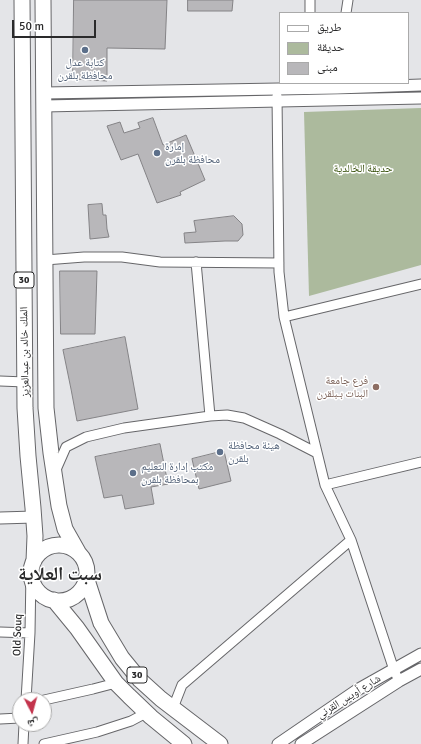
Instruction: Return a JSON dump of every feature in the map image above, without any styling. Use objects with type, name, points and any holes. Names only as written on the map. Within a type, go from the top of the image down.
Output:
[{"type":"highway","name":"الملك خالد بن عبدالعزيز","points":[[22,0],[25,408],[35,536],[32,566]]},
{"type":"highway","name":"الملك خالد بن عبدالعزيز","points":[[43,0],[46,408],[59,506],[65,529],[78,552]]},
{"type":"highway","points":[[59,545],[68,547],[78,552],[85,560],[87,570],[87,580],[82,590],[74,597],[65,600],[54,600],[44,597],[37,590],[32,581],[32,566],[39,552],[48,547],[59,545]]},
{"type":"highway","name":"30","points":[[87,580],[101,623],[122,658],[140,680],[161,699],[220,744]]},
{"type":"highway","name":"30","points":[[54,600],[77,628],[116,682],[146,712],[184,744]]},
{"type":"street","points":[[310,0],[310,12]]},
{"type":"street","points":[[346,12],[348,0]]},
{"type":"street","points":[[336,99],[337,85]]},
{"type":"street","points":[[44,99],[308,86],[421,85]]},
{"type":"street","points":[[308,86],[308,100]]},
{"type":"street","points":[[276,88],[279,272],[284,317],[325,485],[351,540],[398,681]]},
{"type":"street","points":[[44,99],[277,101],[421,98]]},
{"type":"street","points":[[45,260],[122,256],[160,262],[279,263]]},
{"type":"street","points":[[196,262],[210,416]]},
{"type":"street","points":[[284,317],[421,284]]},
{"type":"street","points":[[0,381],[25,382]]},
{"type":"street","points":[[54,475],[66,447],[86,437],[124,428],[210,416],[227,415],[244,418],[317,453]]},
{"type":"street","points":[[325,485],[421,462]]},
{"type":"street","points":[[0,518],[34,517]]},
{"type":"street","points":[[173,708],[182,685],[351,540]]},
{"type":"street","name":"Old Souq","points":[[26,692],[32,566]]},
{"type":"street","points":[[0,632],[30,633]]},
{"type":"street","name":"شارع أويس القرني","points":[[278,744],[357,690],[421,654]]},
{"type":"street","name":"شارع أويس القرني","points":[[301,744],[398,681],[421,668]]},
{"type":"street","points":[[52,698],[116,682]]},
{"type":"street","points":[[44,744],[97,732],[130,721],[146,712]]},
{"type":"street","points":[[0,719],[12,718]]},
{"type":"street","points":[[23,744],[24,732]]},
{"type":"green space","name":"حديقة الخالدية","points":[[421,108],[421,265],[309,296],[304,112]]},
{"type":"building","points":[[74,0],[167,0],[165,49],[107,48],[107,81],[73,79]]},
{"type":"building","points":[[188,0],[233,0],[232,11],[188,11]]},
{"type":"building","points":[[153,118],[163,145],[186,135],[205,180],[180,192],[181,195],[157,203],[138,154],[121,160],[107,126],[120,122],[124,133],[140,128],[138,123]]},
{"type":"building","points":[[102,204],[103,215],[106,215],[109,237],[90,239],[88,205]]},
{"type":"building","points":[[234,216],[242,224],[243,235],[238,241],[185,243],[184,233],[196,232],[194,221]]},
{"type":"building","points":[[60,271],[97,271],[95,334],[61,334]]},
{"type":"building","points":[[125,337],[138,409],[77,421],[63,350]]},
{"type":"building","points":[[160,444],[168,484],[151,487],[154,504],[125,509],[122,495],[104,498],[95,457]]},
{"type":"building","points":[[224,451],[231,481],[199,489],[192,459]]},
{"type":"place","name":"كتابة عدل محافظة بلقرن","points":[[85,50]]},
{"type":"place","name":"إمارة محافظة بلقرن","points":[[157,153]]},
{"type":"place","name":"فرع جامعة البنات بـبلقرن","points":[[376,387]]},
{"type":"place","name":"هيئة محافظة بلقرن","points":[[220,452]]},
{"type":"place","name":"مكتب إدارة التعليم بمحافظة بلقرن","points":[[133,473]]},
{"type":"district","name":"سبت العلاية","points":[[60,575]]}]
